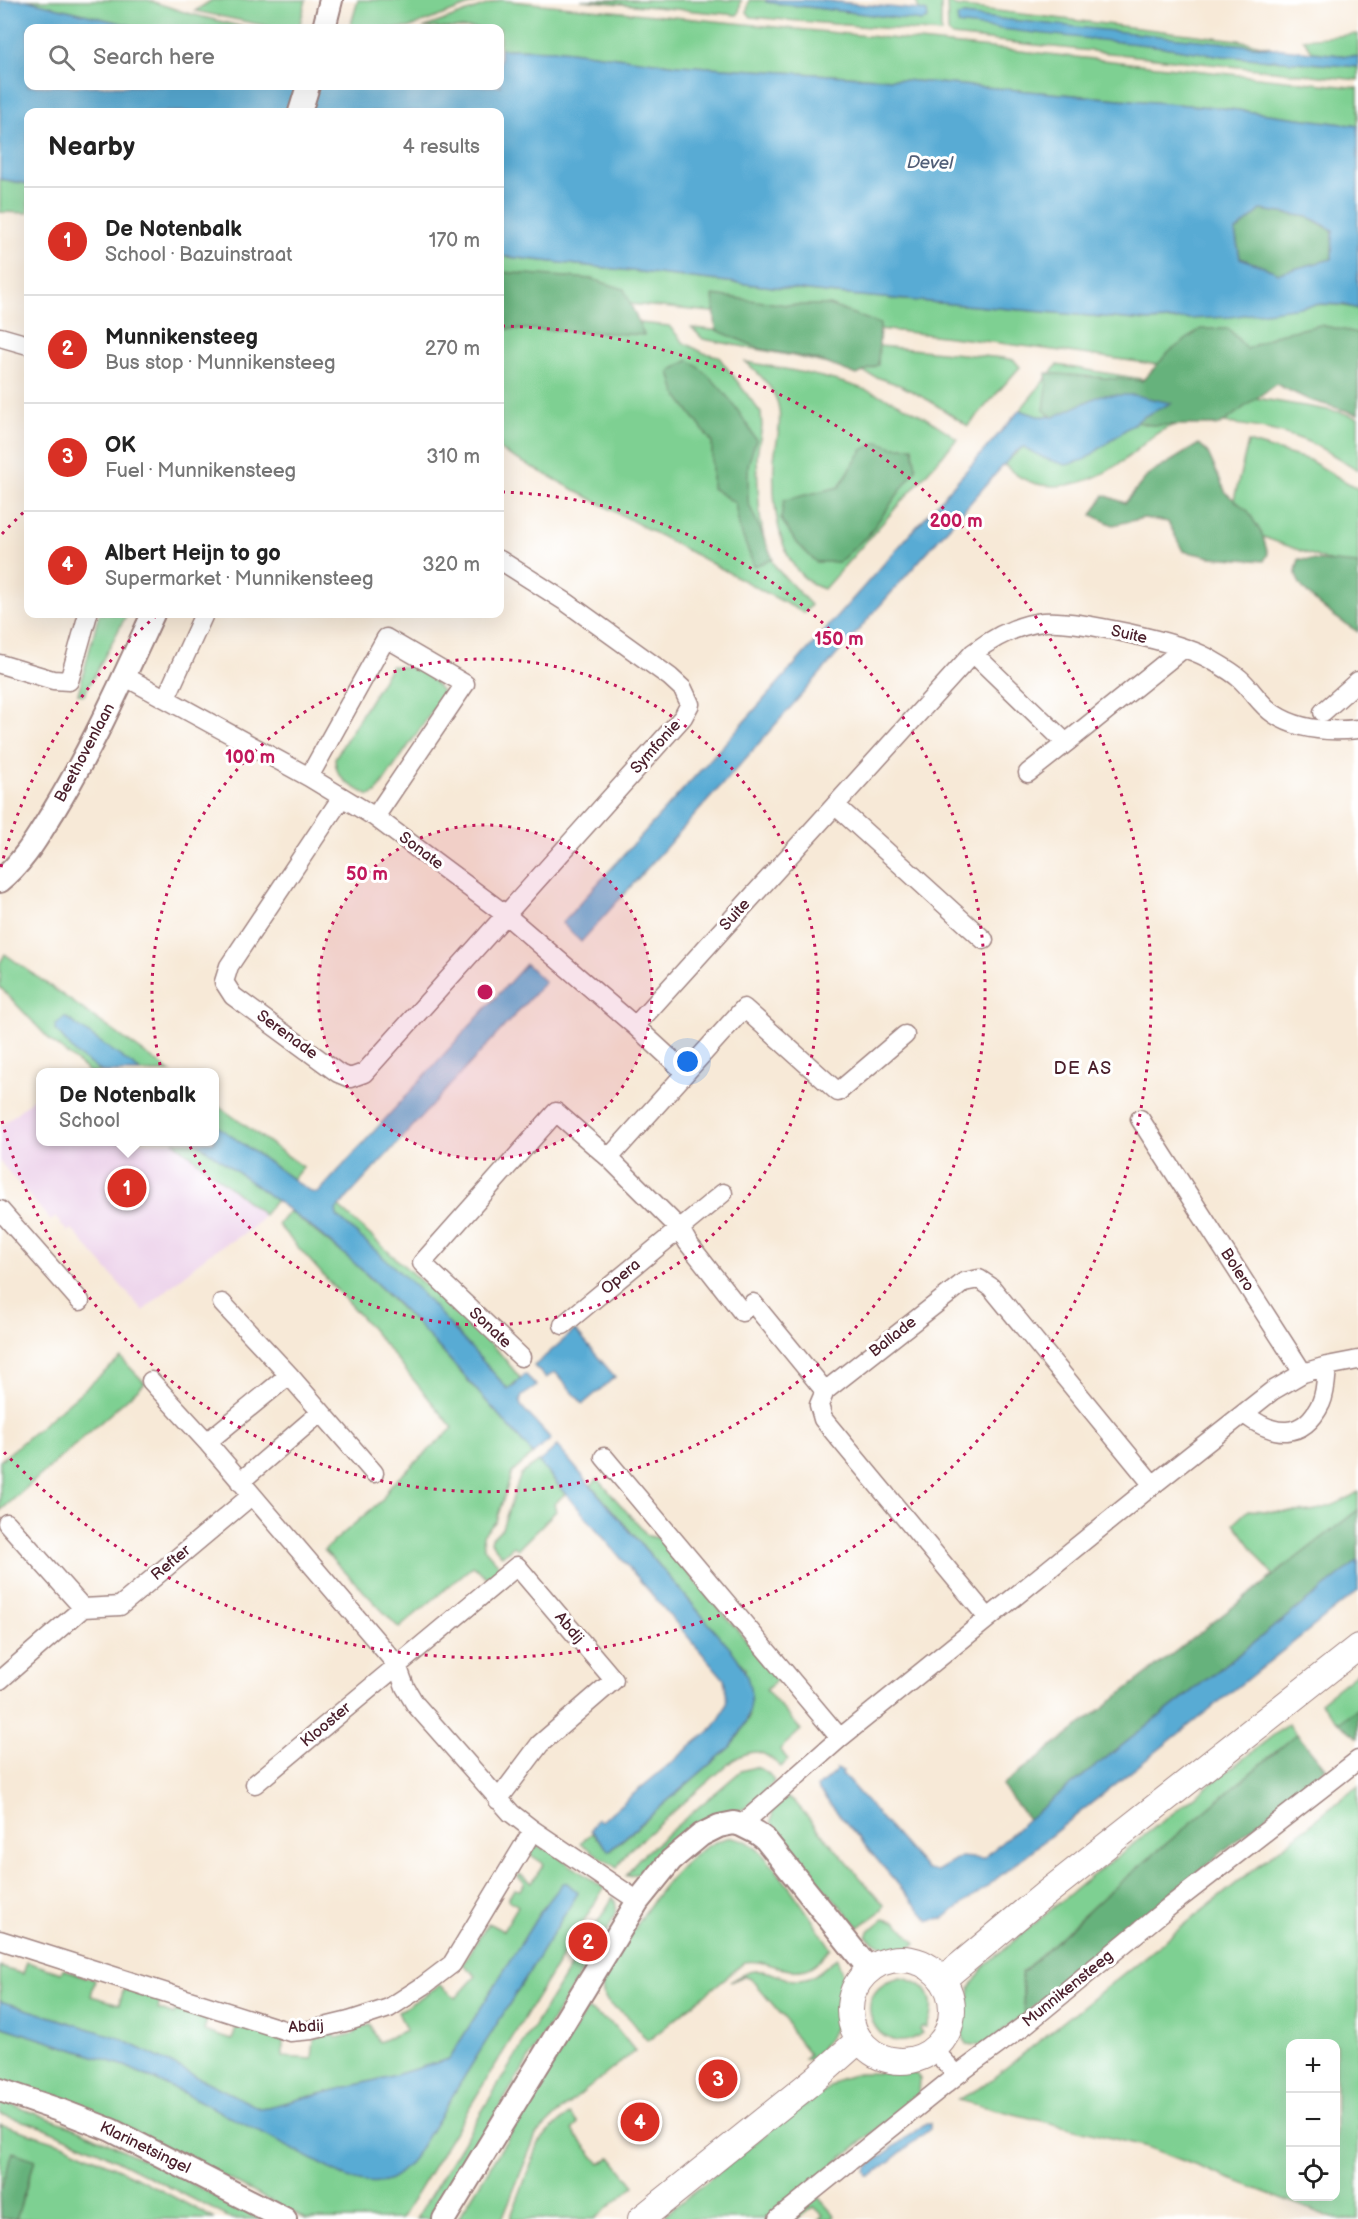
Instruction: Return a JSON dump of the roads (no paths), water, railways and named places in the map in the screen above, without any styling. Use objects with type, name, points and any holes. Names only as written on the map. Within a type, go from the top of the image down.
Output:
[{"type":"main road","points":[[942,1980],[1044,1895],[1358,1647]]},
{"type":"main road","points":[[899,1959],[915,1961],[930,1968],[942,1980],[951,2003],[951,2016],[942,2040],[933,2049],[912,2060],[900,2061],[877,2055],[859,2040],[852,2026],[849,2011],[851,1995],[858,1981],[869,1970],[883,1962],[899,1959]]},
{"type":"main road","points":[[640,2219],[814,2080],[859,2040]]},
{"type":"street","points":[[325,24],[331,0]]},
{"type":"street","points":[[301,108],[307,90]]},
{"type":"street","points":[[0,337],[24,344]]},
{"type":"street","name":"Symfonie","points":[[504,563],[566,602],[670,677],[682,689],[690,704],[683,717],[506,915]]},
{"type":"street","points":[[0,664],[53,680],[69,681],[87,618]]},
{"type":"street","name":"Beethovenlaan","points":[[0,881],[22,858],[66,791],[92,743],[151,618]]},
{"type":"street","points":[[166,698],[202,618]]},
{"type":"street","name":"Suite","points":[[635,1026],[972,653],[1003,633],[1044,622],[1070,623],[1184,648],[1206,657],[1238,677],[1273,713],[1298,726],[1320,729],[1358,729]]},
{"type":"street","points":[[309,777],[386,638],[465,684],[375,817]]},
{"type":"street","points":[[1028,773],[1184,648]]},
{"type":"street","points":[[972,653],[1066,743]]},
{"type":"street","name":"Sonate","points":[[124,676],[309,777],[375,817],[506,915],[685,1072]]},
{"type":"street","points":[[1323,712],[1358,681]]},
{"type":"street","name":"Serenade","points":[[342,797],[229,966],[224,982],[233,996],[338,1073],[350,1077],[364,1073],[506,915]]},
{"type":"street","points":[[835,805],[984,940]]},
{"type":"street","points":[[609,1158],[744,1008],[838,1092],[905,1035]]},
{"type":"street","name":"Sonate","points":[[521,1357],[422,1263],[556,1112],[609,1158],[680,1229]]},
{"type":"street","name":"Bolero","points":[[1140,1119],[1303,1373]]},
{"type":"street","name":"Opera","points":[[563,1325],[723,1192]]},
{"type":"street","points":[[0,1210],[80,1301]]},
{"type":"street","points":[[680,1229],[688,1243],[825,1390],[819,1406],[823,1419],[988,1618]]},
{"type":"street","name":"Ballade","points":[[825,1390],[964,1282],[979,1279],[991,1287],[1153,1485]]},
{"type":"street","points":[[222,1303],[289,1375],[374,1473]]},
{"type":"street","points":[[741,1825],[840,1738],[1272,1391],[1303,1373],[1358,1360]]},
{"type":"street","points":[[1244,1414],[1259,1426],[1275,1431],[1293,1430],[1310,1419],[1321,1401],[1327,1366]]},
{"type":"street","points":[[207,1442],[289,1375]]},
{"type":"street","points":[[151,1381],[207,1442],[397,1665],[405,1687],[415,1704],[498,1800],[533,1830],[638,1901]]},
{"type":"street","points":[[245,1489],[321,1412]]},
{"type":"street","points":[[604,1457],[840,1738]]},
{"type":"street","name":"Refter","points":[[83,1608],[120,1606],[245,1489]]},
{"type":"street","points":[[0,1680],[83,1608],[7,1523]]},
{"type":"street","name":"Abdij","points":[[397,1665],[517,1566],[614,1680],[540,1744],[498,1800]]},
{"type":"street","name":"Klooster","points":[[255,1784],[397,1665]]},
{"type":"street","name":"Munnikensteeg","points":[[778,2219],[957,2075],[1024,2025],[1165,1910],[1358,1760]]},
{"type":"street","points":[[444,2219],[638,1901],[671,1860],[701,1835],[719,1826],[734,1823],[765,1839],[869,1970]]},
{"type":"street","name":"Abdij","points":[[0,1940],[290,2032],[312,2030],[389,2008],[452,1964],[533,1830]]},
{"type":"street","points":[[933,2049],[957,2075]]},
{"type":"street","name":"Klarinetsingel","points":[[0,2090],[62,2110],[111,2130],[285,2219]]},
{"type":"water","name":"Devel","points":[[0,0],[26,0],[125,24],[24,24],[24,90],[504,90],[504,49],[562,50],[678,65],[892,79],[1222,108],[1358,126],[1358,309],[1344,305],[1321,304],[1230,317],[1148,321],[826,293],[504,256],[504,108],[24,108],[24,183],[0,179]],"holes":[[[1261,210],[1309,217],[1333,230],[1332,259],[1279,273],[1240,258],[1235,232]]]},
{"type":"water","points":[[766,0],[818,0],[919,10],[927,12],[928,19],[922,21],[766,2]]},
{"type":"water","points":[[957,16],[1358,57],[1358,67],[1223,56],[1156,46],[958,24]]},
{"type":"water","points":[[1101,395],[1134,395],[1171,403],[1143,417],[1084,460],[1066,465],[1046,459],[1023,447],[1014,453],[581,942],[562,923],[727,741],[1020,410],[1037,416],[1054,417]]},
{"type":"water","points":[[526,964],[545,982],[336,1210],[337,1216],[414,1285],[508,1389],[513,1387],[525,1374],[537,1386],[522,1396],[521,1406],[551,1439],[533,1454],[445,1355],[376,1283],[314,1230],[201,1146],[219,1146],[219,1128],[311,1192],[318,1193]]},
{"type":"water","points":[[65,1017],[136,1068],[96,1068],[76,1054],[56,1030],[56,1025]]},
{"type":"water","points":[[575,1330],[615,1377],[583,1404],[555,1372],[546,1378],[534,1366]]},
{"type":"water","points":[[557,1446],[733,1652],[741,1664],[750,1688],[751,1700],[745,1723],[730,1747],[609,1851],[591,1830],[597,1819],[601,1821],[713,1728],[726,1705],[726,1694],[724,1679],[539,1462]]},
{"type":"water","points":[[1358,1561],[1358,1591],[981,1891],[942,1919],[929,1921],[819,1791],[818,1787],[836,1769],[843,1771],[842,1774],[927,1870],[937,1871],[961,1857],[983,1859],[1028,1819]]},
{"type":"water","points":[[563,1883],[567,1883],[578,1893],[417,2153],[403,2170],[388,2180],[370,2183],[348,2178],[188,2095],[125,2066],[0,2026],[0,2001],[119,2038],[259,2108],[392,2076],[449,2059],[541,1911]]},
{"type":"water","points":[[926,2123],[930,2123],[930,2129],[871,2176],[867,2176],[865,2171],[867,2167]]},
{"type":"place","name":"De Notenbalk","points":[[127,1188]]},
{"type":"place","name":"Munnikensteeg","points":[[588,1942]]},
{"type":"place","name":"OK","points":[[718,2079]]},
{"type":"place","name":"Albert Heijn to go","points":[[640,2122]]},
{"type":"district","name":"DE AS","points":[[1083,1068]]}]
